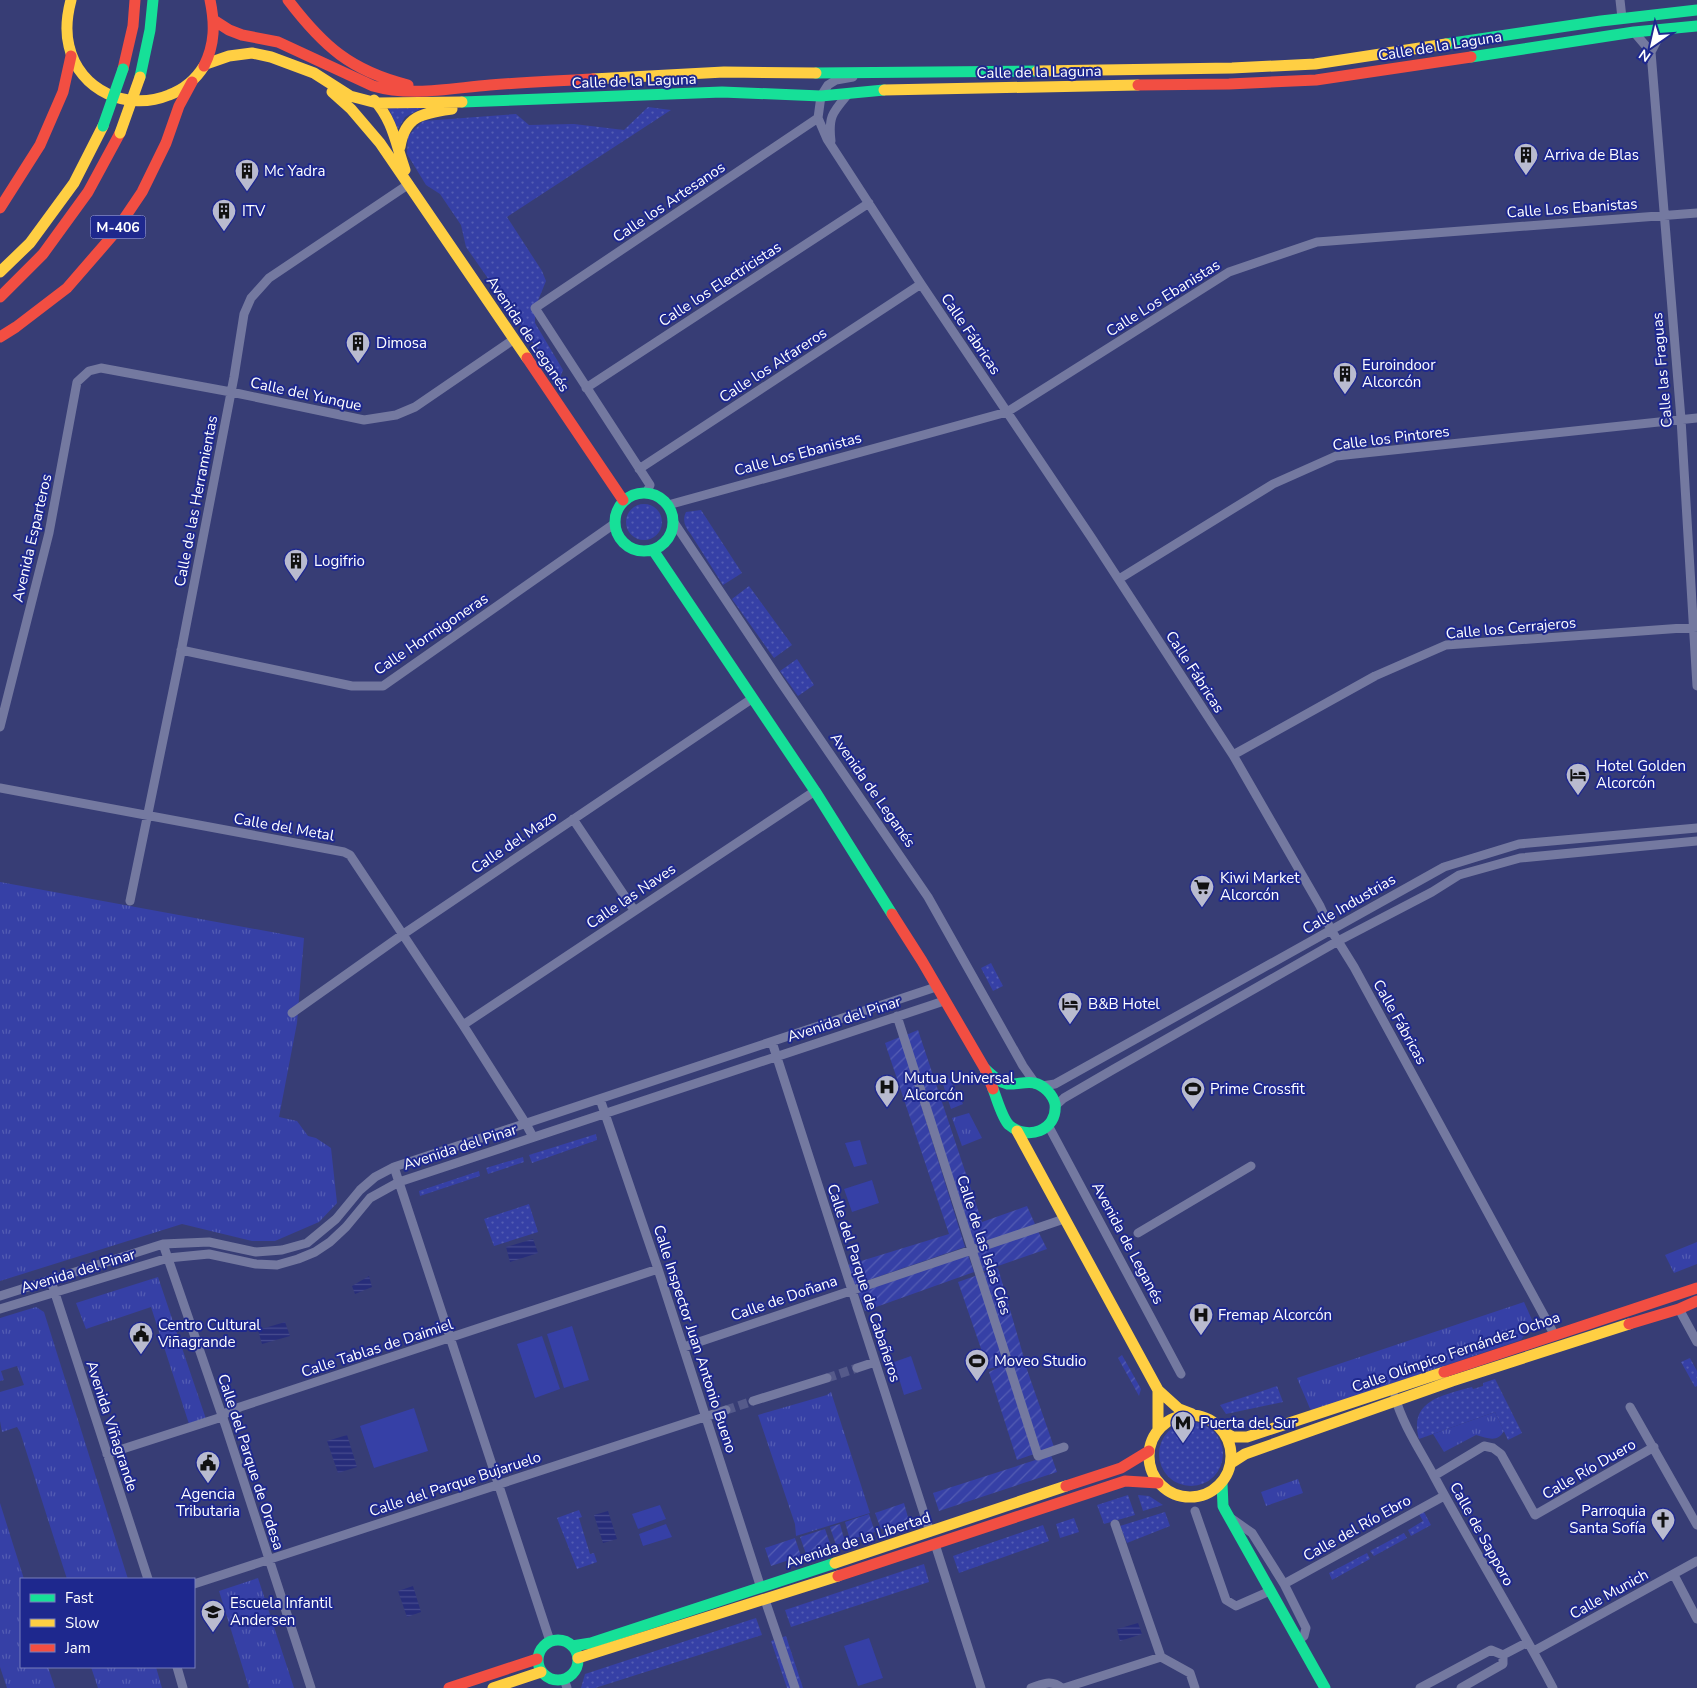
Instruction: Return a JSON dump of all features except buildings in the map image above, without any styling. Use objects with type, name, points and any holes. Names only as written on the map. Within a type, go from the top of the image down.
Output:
[{"type":"main road","points":[[71,0],[66,14],[66,35],[71,56],[87,80],[111,96],[140,102],[168,98],[192,82],[206,64],[214,43],[216,21],[210,0]]},
{"type":"main road","points":[[0,272],[30,242],[74,183],[103,126],[123,69],[135,0]]},
{"type":"main road","name":"M-406","points":[[0,297],[43,254],[88,192],[120,133],[140,77],[150,30],[153,0]]},
{"type":"main road","points":[[288,0],[315,35],[337,54],[360,69],[377,77],[404,84],[450,88]]},
{"type":"main road","name":"Calle de la Laguna","points":[[450,88],[724,72],[873,73],[1232,68],[1315,64],[1622,18],[1697,10]]},
{"type":"main road","points":[[216,21],[229,30],[242,35],[278,42],[307,54],[365,83],[387,90],[409,92],[450,88]]},
{"type":"main road","name":"Calle de la Laguna","points":[[288,62],[314,74],[350,96],[377,103],[489,102],[722,92],[821,96],[889,88],[1229,84],[1316,80],[1634,32],[1697,26]]},
{"type":"main road","points":[[206,64],[229,56],[252,53],[288,62]]},
{"type":"main road","name":"Avenida de Leganés","points":[[307,54],[362,90],[377,103],[389,118],[409,184]]},
{"type":"main road","points":[[0,208],[40,145],[63,92],[71,56]]},
{"type":"main road","name":"Avenida de Leganés","points":[[288,62],[310,76],[351,109],[380,143],[624,500]]},
{"type":"main road","name":"M-406","points":[[0,337],[67,288],[113,235],[142,192],[166,143],[179,106],[192,82]]},
{"type":"main road","points":[[399,155],[400,137],[405,128],[414,119],[424,114],[489,102]]},
{"type":"main road","points":[[647,492],[660,498],[668,505],[673,521],[669,536],[664,543],[653,550],[641,551],[631,548],[620,538],[614,524],[618,507],[624,500],[637,493],[647,492]]},
{"type":"main road","points":[[653,550],[815,791],[922,961],[984,1070],[1007,1122],[1017,1131],[1158,1390],[1179,1409],[1192,1414]]},
{"type":"main road","points":[[984,1070],[998,1081],[1008,1084],[1038,1084],[1048,1091],[1053,1098],[1055,1106],[1048,1126],[1038,1132],[1027,1134],[1017,1131]]},
{"type":"main road","points":[[1002,1110],[1004,1099],[1011,1089],[1021,1083]]},
{"type":"main road","points":[[1034,1162],[1034,1148],[1038,1132]]},
{"type":"main road","name":"Calle Olímpico Fernández Ochoa","points":[[1225,1433],[1233,1437],[1247,1438],[1554,1334],[1697,1288]]},
{"type":"main road","name":"Calle Olímpico Fernández Ochoa","points":[[1231,1463],[1245,1454],[1475,1373],[1679,1310],[1697,1301]]},
{"type":"main road","points":[[1158,1390],[1158,1429]]},
{"type":"main road","points":[[1192,1414],[1206,1417],[1225,1433],[1229,1442],[1231,1463],[1228,1474],[1214,1490],[1203,1495],[1179,1496],[1158,1482],[1152,1473],[1149,1462],[1150,1443],[1158,1429],[1168,1420],[1180,1415],[1192,1414]]},
{"type":"main road","name":"Avenida de la Libertad","points":[[572,1646],[591,1643],[761,1588],[1121,1468],[1149,1451]]},
{"type":"main road","name":"Avenida de la Libertad","points":[[578,1658],[765,1600],[1125,1481],[1158,1482]]},
{"type":"main road","points":[[1222,1483],[1225,1511],[1324,1688]]},
{"type":"main road","points":[[1203,1495],[1225,1511]]},
{"type":"main road","points":[[550,1641],[562,1641],[572,1646],[578,1658],[574,1671],[566,1684],[552,1679],[541,1672],[537,1659],[541,1648],[550,1641]]},
{"type":"main road","points":[[449,1688],[537,1659]]},
{"type":"main road","points":[[493,1688],[541,1672]]},
{"type":"street","points":[[1620,0],[1622,18]]},
{"type":"street","points":[[1634,32],[1651,52],[1663,28]]},
{"type":"street","name":"Calle las Fraguas","points":[[1651,52],[1680,419],[1695,627],[1697,686]]},
{"type":"street","points":[[818,118],[821,96],[828,85],[836,80],[873,73]]},
{"type":"street","points":[[832,146],[830,118],[834,110],[848,94]]},
{"type":"street","name":"Calle Fábricas","points":[[818,118],[832,146],[921,284],[1119,579],[1233,755],[1315,898],[1554,1334]]},
{"type":"street","name":"Calle los Artesanos","points":[[535,308],[818,118]]},
{"type":"street","name":"Calle de las Herramientas","points":[[130,901],[181,650],[231,392],[244,314],[251,298],[268,278],[409,184]]},
{"type":"street","name":"Calle los Electricistas","points":[[586,388],[869,203]]},
{"type":"street","name":"Calle Los Ebanistas","points":[[668,505],[1007,412],[1229,272],[1317,242],[1697,213]]},
{"type":"street","name":"Calle los Alfareros","points":[[640,468],[921,284]]},
{"type":"street","name":"Avenida de Leganés","points":[[535,308],[640,468],[650,485],[647,492]]},
{"type":"street","name":"Calle del Yunque","points":[[77,382],[89,371],[101,368],[231,392],[364,420],[396,415],[415,407],[513,340]]},
{"type":"street","name":"Avenida Esparteros","points":[[0,727],[49,533],[77,382]]},
{"type":"street","name":"Calle los Pintores","points":[[1119,579],[1273,484],[1336,456],[1697,418]]},
{"type":"street","name":"Avenida de Leganés","points":[[673,521],[928,897],[1023,1066],[1038,1084]]},
{"type":"street","name":"Calle Hormigoneras","points":[[181,650],[352,686],[383,686],[614,524]]},
{"type":"street","name":"Calle los Cerrajeros","points":[[1233,755],[1375,676],[1446,645],[1695,627]]},
{"type":"street","name":"Calle del Mazo","points":[[292,1013],[402,935],[753,698]]},
{"type":"street","name":"Calle del Metal","points":[[0,788],[344,852],[350,855],[463,1025],[533,1138]]},
{"type":"street","name":"Calle las Naves","points":[[463,1025],[815,791]]},
{"type":"street","points":[[573,819],[634,910]]},
{"type":"street","name":"Calle Industrias","points":[[1038,1084],[1055,1084],[1444,867],[1519,844],[1697,828]]},
{"type":"street","name":"Calle Industrias","points":[[1055,1106],[1064,1098],[1114,1069],[1338,941],[1432,892],[1459,875],[1520,858],[1697,841]]},
{"type":"street","name":"Avenida del Pinar","points":[[0,1296],[163,1244],[209,1242],[256,1252],[282,1250],[307,1243],[336,1219],[360,1190],[375,1177],[394,1167],[936,987]]},
{"type":"street","name":"Avenida del Pinar","points":[[0,1309],[168,1258],[209,1254],[256,1264],[277,1265],[298,1259],[315,1252],[330,1242],[346,1227],[370,1198],[399,1182],[944,1001]]},
{"type":"street","name":"Calle de las Islas Cíes","points":[[897,1016],[1038,1456],[1064,1447]]},
{"type":"street","name":"Calle del Parque de Cabañeros","points":[[772,1042],[930,1532]]},
{"type":"street","name":"Calle Inspector Juan Antonio Bueno","points":[[600,1099],[684,1347],[761,1588]]},
{"type":"street","name":"Avenida de Leganés","points":[[1048,1126],[1181,1374]]},
{"type":"street","points":[[1138,1233],[1251,1166]]},
{"type":"street","points":[[394,1167],[550,1641]]},
{"type":"street","name":"Calle de Doñana","points":[[684,1347],[1064,1219]]},
{"type":"street","name":"Calle del Parque de Ordesa","points":[[163,1244],[311,1688]]},
{"type":"street","name":"Calle Tablas de Daimiel","points":[[107,1454],[222,1418],[226,1413],[240,1407],[658,1269]]},
{"type":"street","name":"Avenida Viñagrande","points":[[50,1281],[148,1578]]},
{"type":"street","points":[[1679,1310],[1697,1342]]},
{"type":"street","points":[[857,1368],[875,1362]]},
{"type":"street","points":[[753,1401],[827,1378]]},
{"type":"street","name":"Calle de Sapporo","points":[[1393,1390],[1401,1414],[1444,1496],[1534,1651],[1553,1688]]},
{"type":"street","name":"Calle Río Duero","points":[[1630,1407],[1697,1525]]},
{"type":"street","name":"Calle del Parque Bujaruelo","points":[[195,1584],[726,1410]]},
{"type":"street","name":"Calle Río Duero","points":[[1434,1476],[1484,1446],[1493,1448],[1500,1454],[1535,1515],[1654,1447]]},
{"type":"street","name":"Calle del Río Ebro","points":[[1284,1584],[1444,1496]]},
{"type":"street","points":[[1195,1511],[1226,1600],[1236,1606],[1270,1591]]},
{"type":"street","points":[[1225,1511],[1252,1533],[1284,1584],[1306,1628],[1304,1636],[1298,1640]]},
{"type":"street","points":[[1115,1524],[1161,1657],[1190,1673],[1195,1688]]},
{"type":"street","points":[[935,1544],[981,1688]]},
{"type":"street","name":"Calle Munich","points":[[1534,1651],[1697,1561]]},
{"type":"street","points":[[1674,1575],[1697,1619]]},
{"type":"street","points":[[765,1600],[795,1688]]},
{"type":"street","points":[[1503,1655],[1528,1642]]},
{"type":"street","points":[[1420,1688],[1491,1650],[1503,1655]]},
{"type":"street","points":[[1461,1688],[1503,1664],[1503,1655]]},
{"type":"street","points":[[1031,1688],[1048,1683],[1056,1683],[1063,1688],[1161,1657]]},
{"type":"street","points":[[177,1668],[184,1688]]},
{"type":"green space","points":[[388,107],[422,108],[405,117],[398,129]]},
{"type":"green space","points":[[648,107],[671,110],[507,217],[542,271],[546,281],[535,308],[535,323],[563,370],[559,380],[466,247],[461,225],[440,194],[426,185],[407,154],[408,136],[423,121],[516,114],[529,125],[574,124],[624,130]]},
{"type":"green space","points":[[644,504],[657,509],[662,522],[657,535],[644,540],[631,535],[626,522],[631,509]]},
{"type":"green space","points":[[701,510],[742,573],[723,585],[685,523],[686,512]]},
{"type":"green space","points":[[749,586],[792,645],[774,658],[732,599]]},
{"type":"green space","points":[[797,659],[814,685],[798,696],[780,671]]},
{"type":"green space","points":[[0,882],[304,938],[297,1023],[279,1117],[297,1121],[308,1136],[316,1138],[331,1148],[337,1203],[319,1222],[275,1241],[252,1241],[182,1224],[0,1281]]},
{"type":"green space","points":[[991,963],[1003,986],[993,991],[981,968]]},
{"type":"green space","points":[[918,1030],[982,1222],[1027,1206],[1035,1224],[992,1243],[973,1244],[906,1035]]},
{"type":"green space","points":[[900,1037],[965,1247],[854,1285],[848,1265],[949,1234],[885,1043]]},
{"type":"green space","points":[[949,1078],[963,1104],[951,1109],[942,1081]]},
{"type":"green space","points":[[969,1113],[982,1138],[962,1146],[952,1118]]},
{"type":"green space","points":[[596,1134],[597,1140],[532,1163],[529,1155]]},
{"type":"green space","points":[[860,1140],[867,1164],[854,1167],[845,1143]]},
{"type":"green space","points":[[523,1157],[524,1162],[488,1174],[486,1168]]},
{"type":"green space","points":[[479,1171],[480,1176],[420,1196],[419,1191]]},
{"type":"green space","points":[[872,1180],[879,1203],[852,1212],[844,1189]]},
{"type":"green space","points":[[529,1204],[538,1232],[494,1246],[484,1219]]},
{"type":"green space","points":[[1038,1231],[1047,1249],[981,1272],[975,1252]]},
{"type":"green space","points":[[1697,1242],[1697,1264],[1674,1273],[1665,1255]]},
{"type":"green space","points":[[968,1255],[974,1272],[865,1311],[858,1292]]},
{"type":"green space","points":[[998,1268],[1024,1358],[1013,1362],[1024,1361],[1054,1447],[1017,1460],[989,1372],[1004,1365],[988,1369],[958,1282]]},
{"type":"green space","points":[[158,1277],[206,1419],[189,1424],[151,1307],[86,1329],[76,1303]]},
{"type":"green space","points":[[1524,1302],[1533,1322],[1521,1340],[1311,1411],[1297,1378]]},
{"type":"green space","points":[[36,1307],[44,1312],[128,1578],[67,1578],[20,1432],[17,1427],[2,1432],[0,1392],[24,1385],[17,1366],[1,1371],[4,1380],[0,1381],[0,1318]]},
{"type":"green space","points":[[572,1326],[589,1380],[564,1388],[547,1334]]},
{"type":"green space","points":[[542,1336],[560,1389],[535,1398],[517,1344]]},
{"type":"green space","points":[[1122,1355],[1141,1389],[1139,1396],[1118,1358]]},
{"type":"green space","points":[[911,1356],[922,1389],[904,1395],[894,1362]]},
{"type":"green space","points":[[1690,1358],[1697,1371],[1697,1386],[1695,1387],[1681,1362]]},
{"type":"green space","points":[[1495,1379],[1522,1433],[1508,1440],[1495,1412],[1419,1439],[1417,1426],[1419,1416],[1431,1401],[1450,1393],[1483,1386],[1483,1383]]},
{"type":"green space","points":[[1277,1386],[1283,1402],[1226,1414],[1220,1405]]},
{"type":"green space","points":[[831,1392],[870,1513],[796,1536],[795,1524],[758,1415],[827,1395]]},
{"type":"green space","points":[[414,1408],[428,1451],[374,1468],[360,1426]]},
{"type":"green space","points":[[1495,1412],[1504,1431],[1498,1437],[1488,1438],[1476,1435],[1444,1452],[1433,1434]]},
{"type":"green space","points":[[1191,1422],[1203,1424],[1214,1431],[1221,1442],[1223,1454],[1221,1466],[1214,1477],[1203,1484],[1191,1486],[1179,1484],[1168,1477],[1161,1466],[1159,1454],[1161,1442],[1168,1431],[1179,1424]]},
{"type":"green space","points":[[1051,1455],[1057,1472],[939,1511],[933,1493]]},
{"type":"green space","points":[[1298,1479],[1303,1493],[1266,1506],[1261,1492]]},
{"type":"green space","points":[[1128,1495],[1135,1515],[1104,1524],[1097,1505]]},
{"type":"green space","points":[[1138,1495],[1149,1496],[1163,1505],[1143,1511]]},
{"type":"green space","points":[[0,1503],[24,1578],[20,1578],[20,1668],[48,1668],[55,1688],[7,1688],[0,1667]]},
{"type":"green space","points":[[904,1503],[909,1521],[881,1529],[875,1513]]},
{"type":"green space","points":[[660,1505],[666,1519],[638,1529],[632,1514]]},
{"type":"green space","points":[[579,1510],[582,1517],[579,1518],[590,1554],[594,1553],[597,1562],[577,1569],[557,1518]]},
{"type":"green space","points":[[1165,1512],[1170,1526],[1127,1543],[1120,1526]]},
{"type":"green space","points":[[1424,1512],[1431,1525],[1411,1536],[1408,1530],[1423,1521],[1419,1514]]},
{"type":"green space","points":[[869,1514],[875,1532],[850,1540],[845,1522]]},
{"type":"green space","points":[[1074,1518],[1079,1532],[1060,1538],[1056,1524]]},
{"type":"green space","points":[[666,1524],[672,1537],[643,1546],[639,1534]]},
{"type":"green space","points":[[840,1524],[845,1542],[836,1545],[830,1527]]},
{"type":"green space","points":[[1043,1525],[1049,1541],[959,1573],[953,1556]]},
{"type":"green space","points":[[825,1529],[831,1546],[806,1554],[800,1537]]},
{"type":"green space","points":[[1404,1533],[1407,1538],[1374,1556],[1370,1551]]},
{"type":"green space","points":[[795,1538],[801,1556],[771,1566],[765,1548]]},
{"type":"green space","points":[[1367,1553],[1370,1559],[1332,1580],[1329,1573]]},
{"type":"green space","points":[[924,1564],[929,1582],[791,1627],[785,1610]]},
{"type":"green space","points":[[258,1578],[294,1688],[249,1688],[219,1591]]},
{"type":"green space","points":[[756,1618],[762,1635],[595,1688],[581,1688],[585,1674]]},
{"type":"green space","points":[[786,1636],[803,1688],[787,1688],[771,1641]]},
{"type":"green space","points":[[869,1638],[883,1678],[858,1686],[844,1646]]},
{"type":"green space","points":[[91,1668],[156,1668],[162,1688],[98,1688]]},
{"type":"shaded area","points":[[533,1239],[538,1253],[510,1262],[506,1247]]},
{"type":"shaded area","points":[[369,1276],[372,1287],[355,1294],[352,1286]]},
{"type":"shaded area","points":[[285,1322],[290,1336],[262,1344],[258,1330]]},
{"type":"shaded area","points":[[347,1435],[357,1467],[338,1473],[327,1441]]},
{"type":"shaded area","points":[[608,1511],[617,1539],[603,1543],[594,1515]]},
{"type":"shaded area","points":[[413,1586],[421,1612],[407,1617],[398,1591]]},
{"type":"shaded area","points":[[1138,1623],[1142,1634],[1120,1641],[1117,1629]]},
{"type":"tunnel","points":[[827,1378],[857,1368]]},
{"type":"tunnel","points":[[726,1410],[753,1401]]},
{"type":"traffic: fast","points":[[140,77],[150,30],[153,0]]},
{"type":"traffic: fast","points":[[1446,44],[1601,21],[1697,10]]},
{"type":"traffic: fast","points":[[1471,57],[1634,32],[1697,26]]},
{"type":"traffic: fast","points":[[103,126],[123,69]]},
{"type":"traffic: fast","points":[[816,73],[1037,71]]},
{"type":"traffic: fast","points":[[462,102],[722,92],[821,96],[884,90]]},
{"type":"traffic: fast","points":[[638,493],[650,493],[665,501],[673,516],[673,522],[673,528],[665,543],[650,551],[638,551],[623,543],[615,528],[615,516],[623,501],[638,493]]},
{"type":"traffic: fast","points":[[653,550],[815,791],[892,914]]},
{"type":"traffic: fast","points":[[985,1069],[995,1078],[1007,1084],[1031,1083],[1045,1088],[1055,1104],[1055,1113],[1052,1121],[1040,1131],[1032,1133],[1016,1130],[1004,1118],[993,1089]]},
{"type":"traffic: fast","points":[[1222,1483],[1223,1506],[1225,1510],[1325,1688]]},
{"type":"traffic: fast","points":[[572,1646],[591,1643],[835,1563]]},
{"type":"traffic: fast","points":[[554,1640],[562,1640],[569,1643],[575,1649],[578,1660],[575,1671],[569,1677],[562,1680],[554,1680],[547,1677],[541,1671],[538,1664],[538,1656],[541,1649],[547,1643],[554,1640]]},
{"type":"traffic: slow","points":[[71,0],[67,34],[74,62],[94,86],[107,94],[137,101],[153,100],[174,93],[189,84],[204,66]]},
{"type":"traffic: slow","points":[[1037,71],[1232,68],[1315,64],[1446,44]]},
{"type":"traffic: slow","points":[[206,64],[229,56],[252,53],[271,57],[314,73],[350,96],[377,103],[462,102]]},
{"type":"traffic: slow","points":[[593,79],[724,72],[816,73]]},
{"type":"traffic: slow","points":[[120,133],[140,77]]},
{"type":"traffic: slow","points":[[884,90],[1138,85]]},
{"type":"traffic: slow","points":[[332,92],[351,109],[380,143],[527,358]]},
{"type":"traffic: slow","points":[[374,100],[390,124],[405,170]]},
{"type":"traffic: slow","points":[[400,147],[406,128],[411,122],[425,114],[452,109]]},
{"type":"traffic: slow","points":[[0,272],[30,243],[74,183],[103,126]]},
{"type":"traffic: slow","points":[[1017,1131],[1158,1390],[1179,1409],[1192,1414]]},
{"type":"traffic: slow","points":[[1231,1463],[1245,1454],[1452,1381],[1629,1324]]},
{"type":"traffic: slow","points":[[1225,1433],[1233,1437],[1247,1437],[1444,1372]]},
{"type":"traffic: slow","points":[[1158,1390],[1158,1429]]},
{"type":"traffic: slow","points":[[1190,1415],[1206,1418],[1219,1427],[1228,1440],[1231,1456],[1228,1472],[1219,1485],[1206,1494],[1190,1497],[1174,1494],[1161,1485],[1152,1472],[1149,1456],[1152,1440],[1161,1427],[1174,1418],[1190,1415]]},
{"type":"traffic: slow","points":[[835,1563],[1066,1486]]},
{"type":"traffic: slow","points":[[578,1658],[838,1576]]},
{"type":"traffic: slow","points":[[493,1688],[541,1672]]},
{"type":"traffic: jam","points":[[123,69],[133,26],[135,0]]},
{"type":"traffic: jam","points":[[204,66],[208,58],[213,34],[210,0]]},
{"type":"traffic: jam","points":[[288,0],[326,43],[354,64],[370,72],[408,85]]},
{"type":"traffic: jam","points":[[215,21],[229,30],[242,35],[278,42],[373,86],[387,89],[432,91],[503,84],[593,79]]},
{"type":"traffic: jam","points":[[0,208],[40,145],[63,92],[71,56]]},
{"type":"traffic: jam","points":[[1138,85],[1229,84],[1316,80],[1471,57]]},
{"type":"traffic: jam","points":[[0,337],[67,288],[113,235],[142,192],[166,143],[179,106],[192,82]]},
{"type":"traffic: jam","points":[[0,297],[43,254],[88,192],[120,133]]},
{"type":"traffic: jam","points":[[527,358],[623,500]]},
{"type":"traffic: jam","points":[[892,914],[922,961],[985,1069],[993,1089]]},
{"type":"traffic: jam","points":[[1444,1372],[1697,1288]]},
{"type":"traffic: jam","points":[[1629,1324],[1679,1309],[1697,1301]]},
{"type":"traffic: jam","points":[[1066,1486],[1121,1468],[1149,1451]]},
{"type":"traffic: jam","points":[[838,1576],[1125,1481],[1158,1483]]},
{"type":"traffic: jam","points":[[449,1688],[537,1659]]},
{"type":"place","name":"Arriva de Blas","points":[[1526,176]]},
{"type":"place","name":"Mc Yadra","points":[[247,192]]},
{"type":"place","name":"ITV","points":[[224,232]]},
{"type":"place","name":"Dimosa","points":[[358,364]]},
{"type":"place","name":"Euroindoor Alcorcón","points":[[1345,395]]},
{"type":"place","name":"Logifrio","points":[[296,582]]},
{"type":"place","name":"Hotel Golden Alcorcón","points":[[1578,796]]},
{"type":"place","name":"Kiwi Market Alcorcón","points":[[1202,908]]},
{"type":"place","name":"B&B Hotel","points":[[1070,1025]]},
{"type":"place","name":"Mutua Universal Alcorcón","points":[[887,1108]]},
{"type":"place","name":"Prime Crossfit","points":[[1193,1110]]},
{"type":"place","name":"Fremap Alcorcón","points":[[1201,1336]]},
{"type":"place","name":"Centro Cultural Viñagrande","points":[[141,1355]]},
{"type":"place","name":"Moveo Studio","points":[[977,1382]]},
{"type":"place","name":"Puerta del Sur","points":[[1183,1444]]},
{"type":"place","name":"Agencia Tributaria","points":[[208,1484]]},
{"type":"place","name":"Parroquia Santa Sofía","points":[[1663,1541]]},
{"type":"place","name":"Escuela Infantil Andersen","points":[[213,1633]]}]
